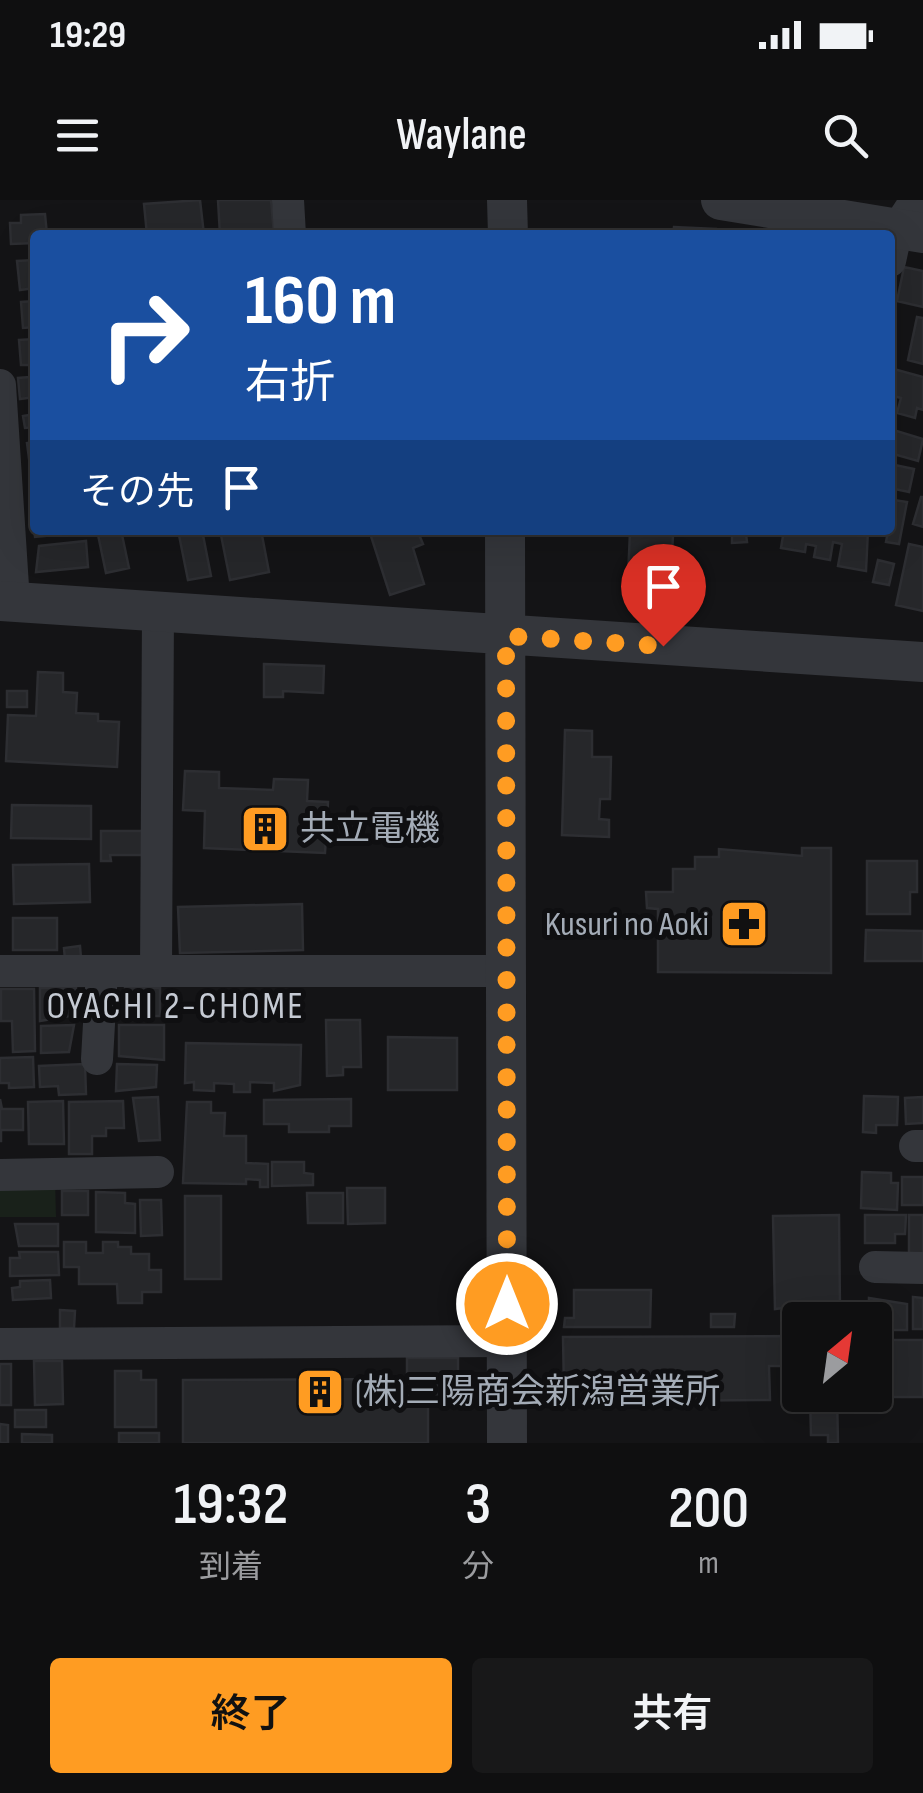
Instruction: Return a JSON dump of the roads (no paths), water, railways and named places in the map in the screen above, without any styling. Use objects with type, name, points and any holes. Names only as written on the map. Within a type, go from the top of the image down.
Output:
[{"type":"street","points":[[288,200],[290,230]]},
{"type":"street","points":[[507,200],[508,230]]},
{"type":"street","points":[[721,200],[907,231]]},
{"type":"street","points":[[0,385],[7,601],[923,662]]},
{"type":"street","points":[[505,535],[507,1443]]},
{"type":"street","points":[[156,971],[158,612]]},
{"type":"street","points":[[0,971],[506,971]]},
{"type":"street","points":[[97,1060],[102,971]]},
{"type":"street","points":[[0,1175],[158,1172]]},
{"type":"street","points":[[875,1267],[923,1268]]},
{"type":"street","points":[[0,1344],[507,1342]]},
{"type":"place","name":"共立電機","points":[[265,829]]},
{"type":"place","name":"Kusuri no Aoki","points":[[744,924]]},
{"type":"place","name":"(株)三陽商会新潟営業所","points":[[320,1392]]},
{"type":"district","name":"OYACHI 2-CHOME","points":[[176,1006]]}]
